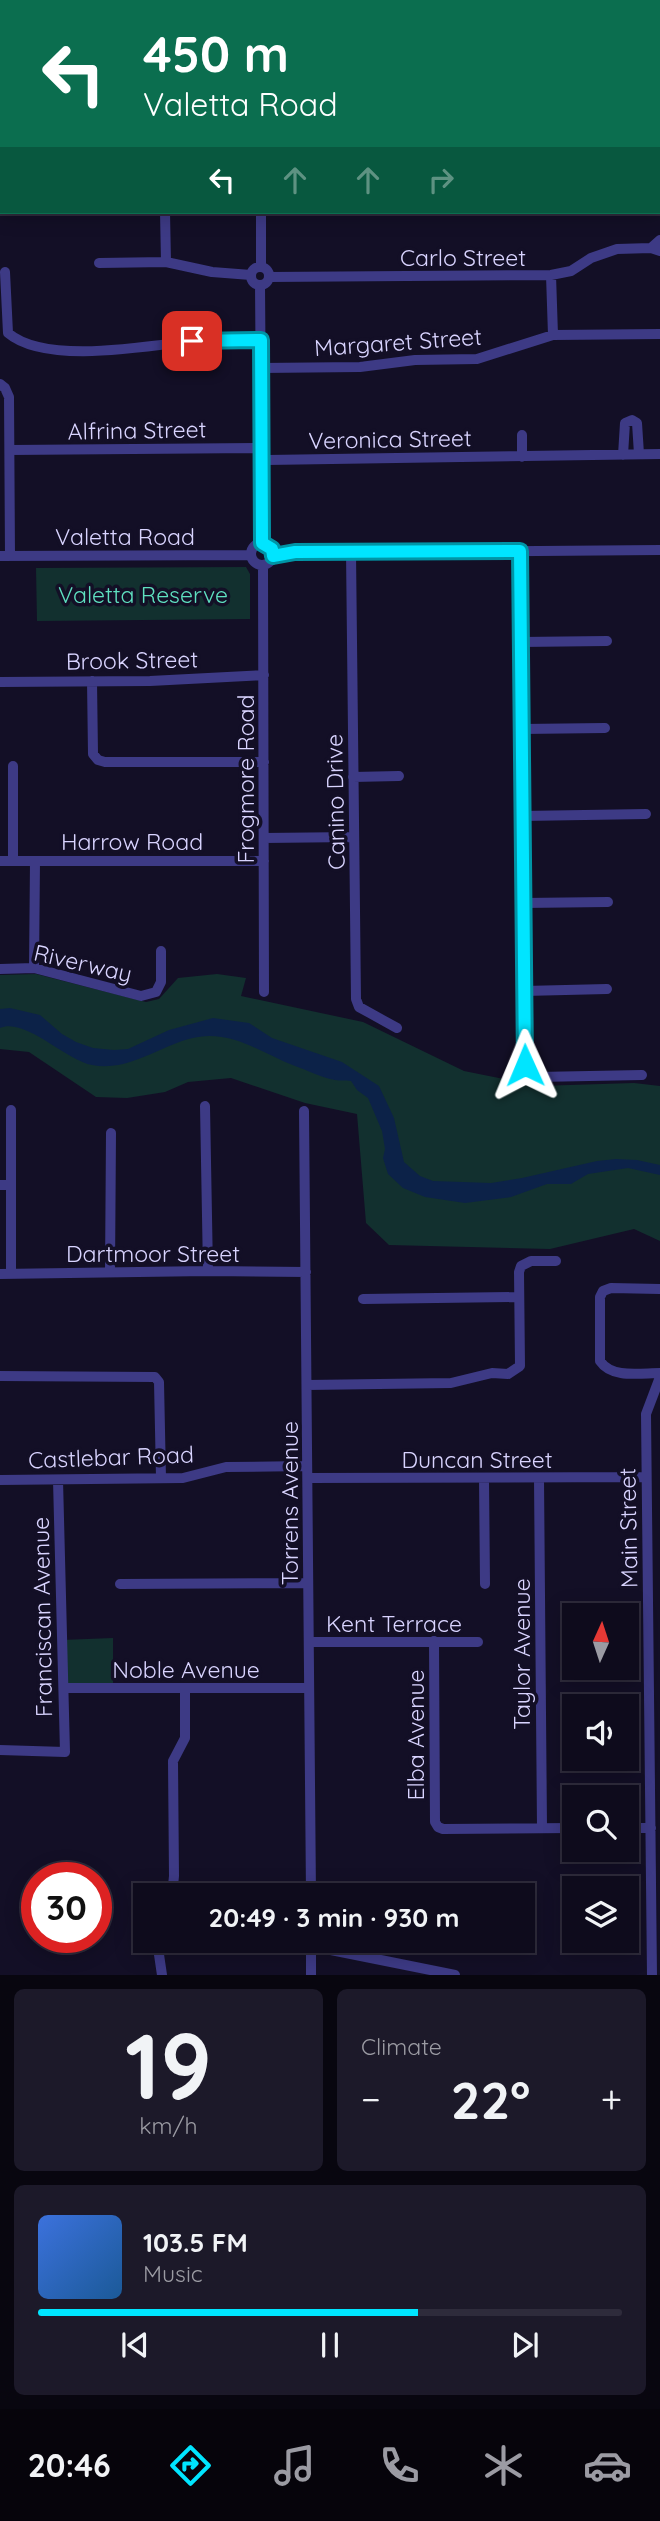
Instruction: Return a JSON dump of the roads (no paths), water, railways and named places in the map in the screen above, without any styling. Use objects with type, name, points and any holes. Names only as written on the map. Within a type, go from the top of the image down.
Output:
[{"type":"street","points":[[165,214],[166,262]]},
{"type":"street","points":[[261,214],[261,267]]},
{"type":"street","name":"Carlo Street","points":[[269,277],[551,275],[572,271],[591,258],[617,249],[655,249],[660,240]]},
{"type":"street","points":[[99,263],[166,262],[212,272],[251,275]]},
{"type":"street","points":[[261,267],[267,270],[269,277],[266,283],[261,285],[253,282],[251,275],[254,269],[261,267]]},
{"type":"street","points":[[5,272],[8,333],[13,338],[42,349],[117,349],[210,339],[261,340]]},
{"type":"street","points":[[551,275],[552,335]]},
{"type":"street","points":[[261,285],[262,543],[273,553],[660,550]]},
{"type":"street","name":"Margaret Street","points":[[261,368],[360,366],[415,360],[477,359],[552,335],[660,334]]},
{"type":"street","points":[[0,384],[9,397],[10,450],[5,556]]},
{"type":"street","points":[[623,454],[623,428],[625,423],[632,420],[637,423],[639,454]]},
{"type":"street","points":[[522,435],[522,457]]},
{"type":"street","name":"Alfrina Street","points":[[10,450],[256,448],[262,454]]},
{"type":"street","name":"Veronica Street","points":[[262,454],[267,460],[660,454]]},
{"type":"street","points":[[262,543],[253,547],[251,555],[255,563],[262,566],[268,564],[273,553]]},
{"type":"street","points":[[520,551],[525,1065],[530,1074],[537,1077],[642,1076]]},
{"type":"street","name":"Canino Drive","points":[[351,552],[356,999],[359,1007],[397,1028]]},
{"type":"street","name":"Valetta Road","points":[[5,556],[251,555]]},
{"type":"street","name":"Frogmore Road","points":[[262,566],[264,992]]},
{"type":"street","points":[[520,642],[607,641]]},
{"type":"street","name":"Brook Street","points":[[0,682],[264,676]]},
{"type":"street","points":[[93,681],[93,754],[98,760],[264,762]]},
{"type":"street","points":[[522,729],[606,728]]},
{"type":"street","points":[[13,766],[13,861]]},
{"type":"street","points":[[353,777],[399,776]]},
{"type":"street","points":[[523,816],[646,814]]},
{"type":"street","points":[[264,838],[354,837]]},
{"type":"street","name":"Harrow Road","points":[[0,861],[264,860]]},
{"type":"street","points":[[34,968],[36,861]]},
{"type":"street","points":[[523,903],[608,902]]},
{"type":"street","name":"Riverway","points":[[0,969],[34,968],[149,996],[156,992],[161,982],[161,951]]},
{"type":"street","points":[[524,991],[607,989]]},
{"type":"street","points":[[205,1106],[208,1271]]},
{"type":"street","points":[[5,1273],[5,1185],[11,1110]]},
{"type":"street","name":"Torrens Avenue","points":[[304,1111],[311,1883]]},
{"type":"street","points":[[110,1271],[111,1133]]},
{"type":"street","points":[[307,1385],[451,1383],[478,1375],[508,1374],[520,1366],[521,1266],[531,1261],[556,1261]]},
{"type":"street","name":"Dartmoor Street","points":[[5,1273],[306,1272]]},
{"type":"street","name":"Main Street","points":[[652,1975],[655,1912],[651,1828],[654,1662],[646,1412],[660,1375],[612,1372],[605,1368],[600,1361],[600,1297],[603,1291],[611,1288],[660,1289]]},
{"type":"street","points":[[363,1299],[519,1297]]},
{"type":"street","points":[[0,1376],[155,1377],[159,1382],[161,1478]]},
{"type":"street","name":"Castlebar Road","points":[[0,1480],[183,1478],[226,1468],[307,1466]]},
{"type":"street","name":"Duncan Street","points":[[308,1478],[646,1477]]},
{"type":"street","points":[[484,1478],[485,1584]]},
{"type":"street","name":"Taylor Avenue","points":[[539,1479],[542,1828]]},
{"type":"street","name":"Franciscan Avenue","points":[[0,1751],[65,1752],[58,1480]]},
{"type":"street","points":[[120,1584],[308,1583]]},
{"type":"street","name":"Kent Terrace","points":[[309,1642],[478,1642]]},
{"type":"street","name":"Elba Avenue","points":[[434,1642],[435,1822],[443,1829],[542,1828]]},
{"type":"street","name":"Noble Avenue","points":[[64,1688],[309,1688]]},
{"type":"street","points":[[172,1883],[173,1761],[185,1738],[185,1688]]},
{"type":"street","points":[[542,1828],[562,1828]]},
{"type":"street","points":[[639,1828],[651,1828]]},
{"type":"street","points":[[159,1953],[163,1975]]},
{"type":"street","points":[[311,1953],[311,1975]]},
{"type":"street","points":[[356,1953],[455,1975]]},
{"type":"water","points":[[10,1008],[40,1015],[76,1042],[93,1048],[114,1050],[128,1049],[169,1030],[213,1018],[249,1023],[272,1038],[342,1062],[379,1086],[394,1118],[404,1162],[420,1176],[433,1181],[491,1183],[616,1159],[660,1165],[660,1175],[628,1168],[588,1174],[571,1184],[547,1184],[511,1197],[465,1203],[425,1197],[403,1188],[388,1174],[383,1158],[385,1149],[382,1131],[368,1098],[357,1090],[351,1081],[325,1078],[232,1039],[209,1036],[179,1042],[123,1064],[92,1065],[81,1062],[21,1028],[0,1028],[0,1009]]},
{"type":"park label","name":"Valetta Reserve","points":[[143,594]]}]
